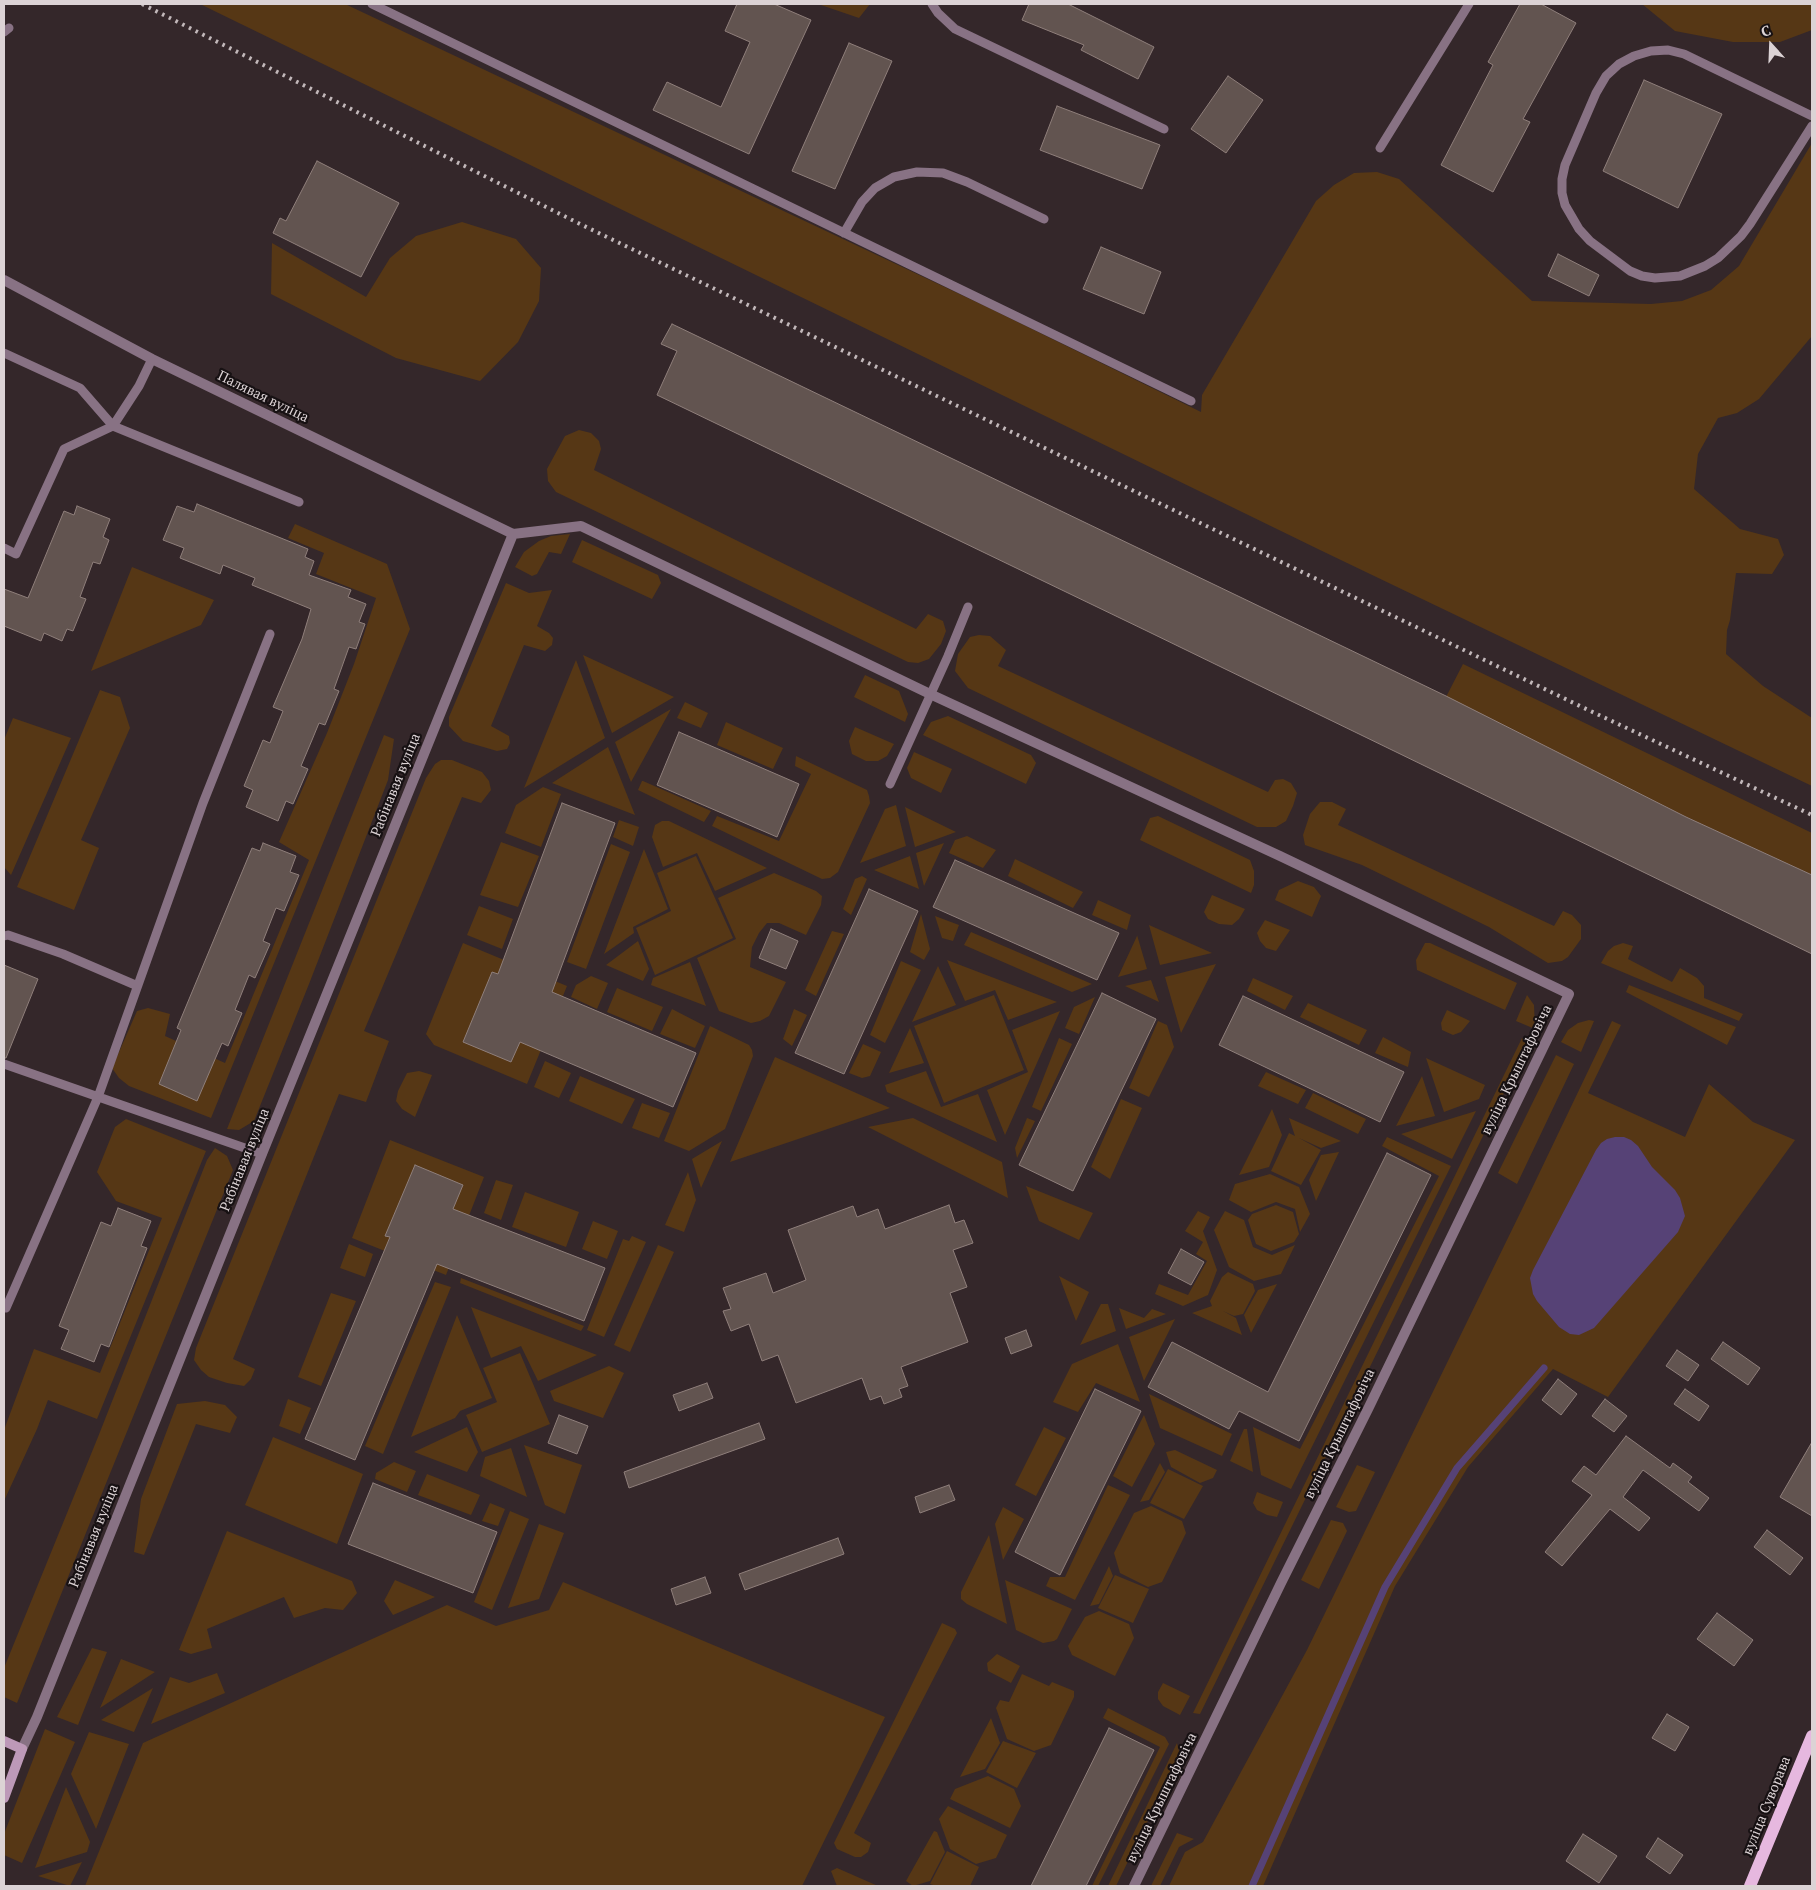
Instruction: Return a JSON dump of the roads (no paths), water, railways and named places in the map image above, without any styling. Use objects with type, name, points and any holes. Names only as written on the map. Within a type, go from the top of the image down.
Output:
[{"type":"main road","name":"вуліца Суворава","points":[[1750,1886],[1812,1736]]},
{"type":"street","name":"Палявая вуліца","points":[[4,280],[152,358],[513,534]]},
{"type":"street","points":[[513,534],[581,526],[930,694]]},
{"type":"street","name":"Рабінавая вуліца","points":[[4,1798],[22,1749],[44,1699],[513,534]]},
{"type":"street","name":"вуліца Крыштафовіча","points":[[930,694],[1280,856],[1569,994],[1134,1886]]},
{"type":"street","points":[[4,1741],[22,1749]]},
{"type":"lane","points":[[372,4],[1191,402]]},
{"type":"lane","points":[[932,4],[938,13],[955,29],[1164,129]]},
{"type":"lane","points":[[1380,148],[1469,4]]},
{"type":"lane","points":[[1812,116],[1684,54],[1668,50],[1651,51],[1634,56],[1619,64],[1606,76],[1596,93],[1565,165],[1562,192],[1565,205],[1579,230],[1590,241],[1630,271],[1642,276],[1655,278],[1680,276],[1705,266],[1718,258],[1740,236],[1750,224],[1812,126]]},
{"type":"lane","points":[[844,233],[862,202],[875,188],[894,177],[917,172],[942,173],[967,182],[1044,219]]},
{"type":"lane","points":[[4,353],[80,388],[113,426],[299,502]]},
{"type":"lane","points":[[4,548],[16,554],[64,449],[113,426],[139,386],[152,358]]},
{"type":"lane","points":[[890,784],[968,607]]},
{"type":"lane","points":[[6,1308],[98,1097],[203,802],[270,634]]},
{"type":"lane","points":[[4,936],[8,935],[63,954],[133,984]]},
{"type":"lane","points":[[4,1064],[262,1154]]},
{"type":"waterway","points":[[1252,1886],[1385,1587],[1457,1468],[1544,1368]]},
{"type":"railway","points":[[142,4],[578,223],[1582,707],[1812,815]]}]
